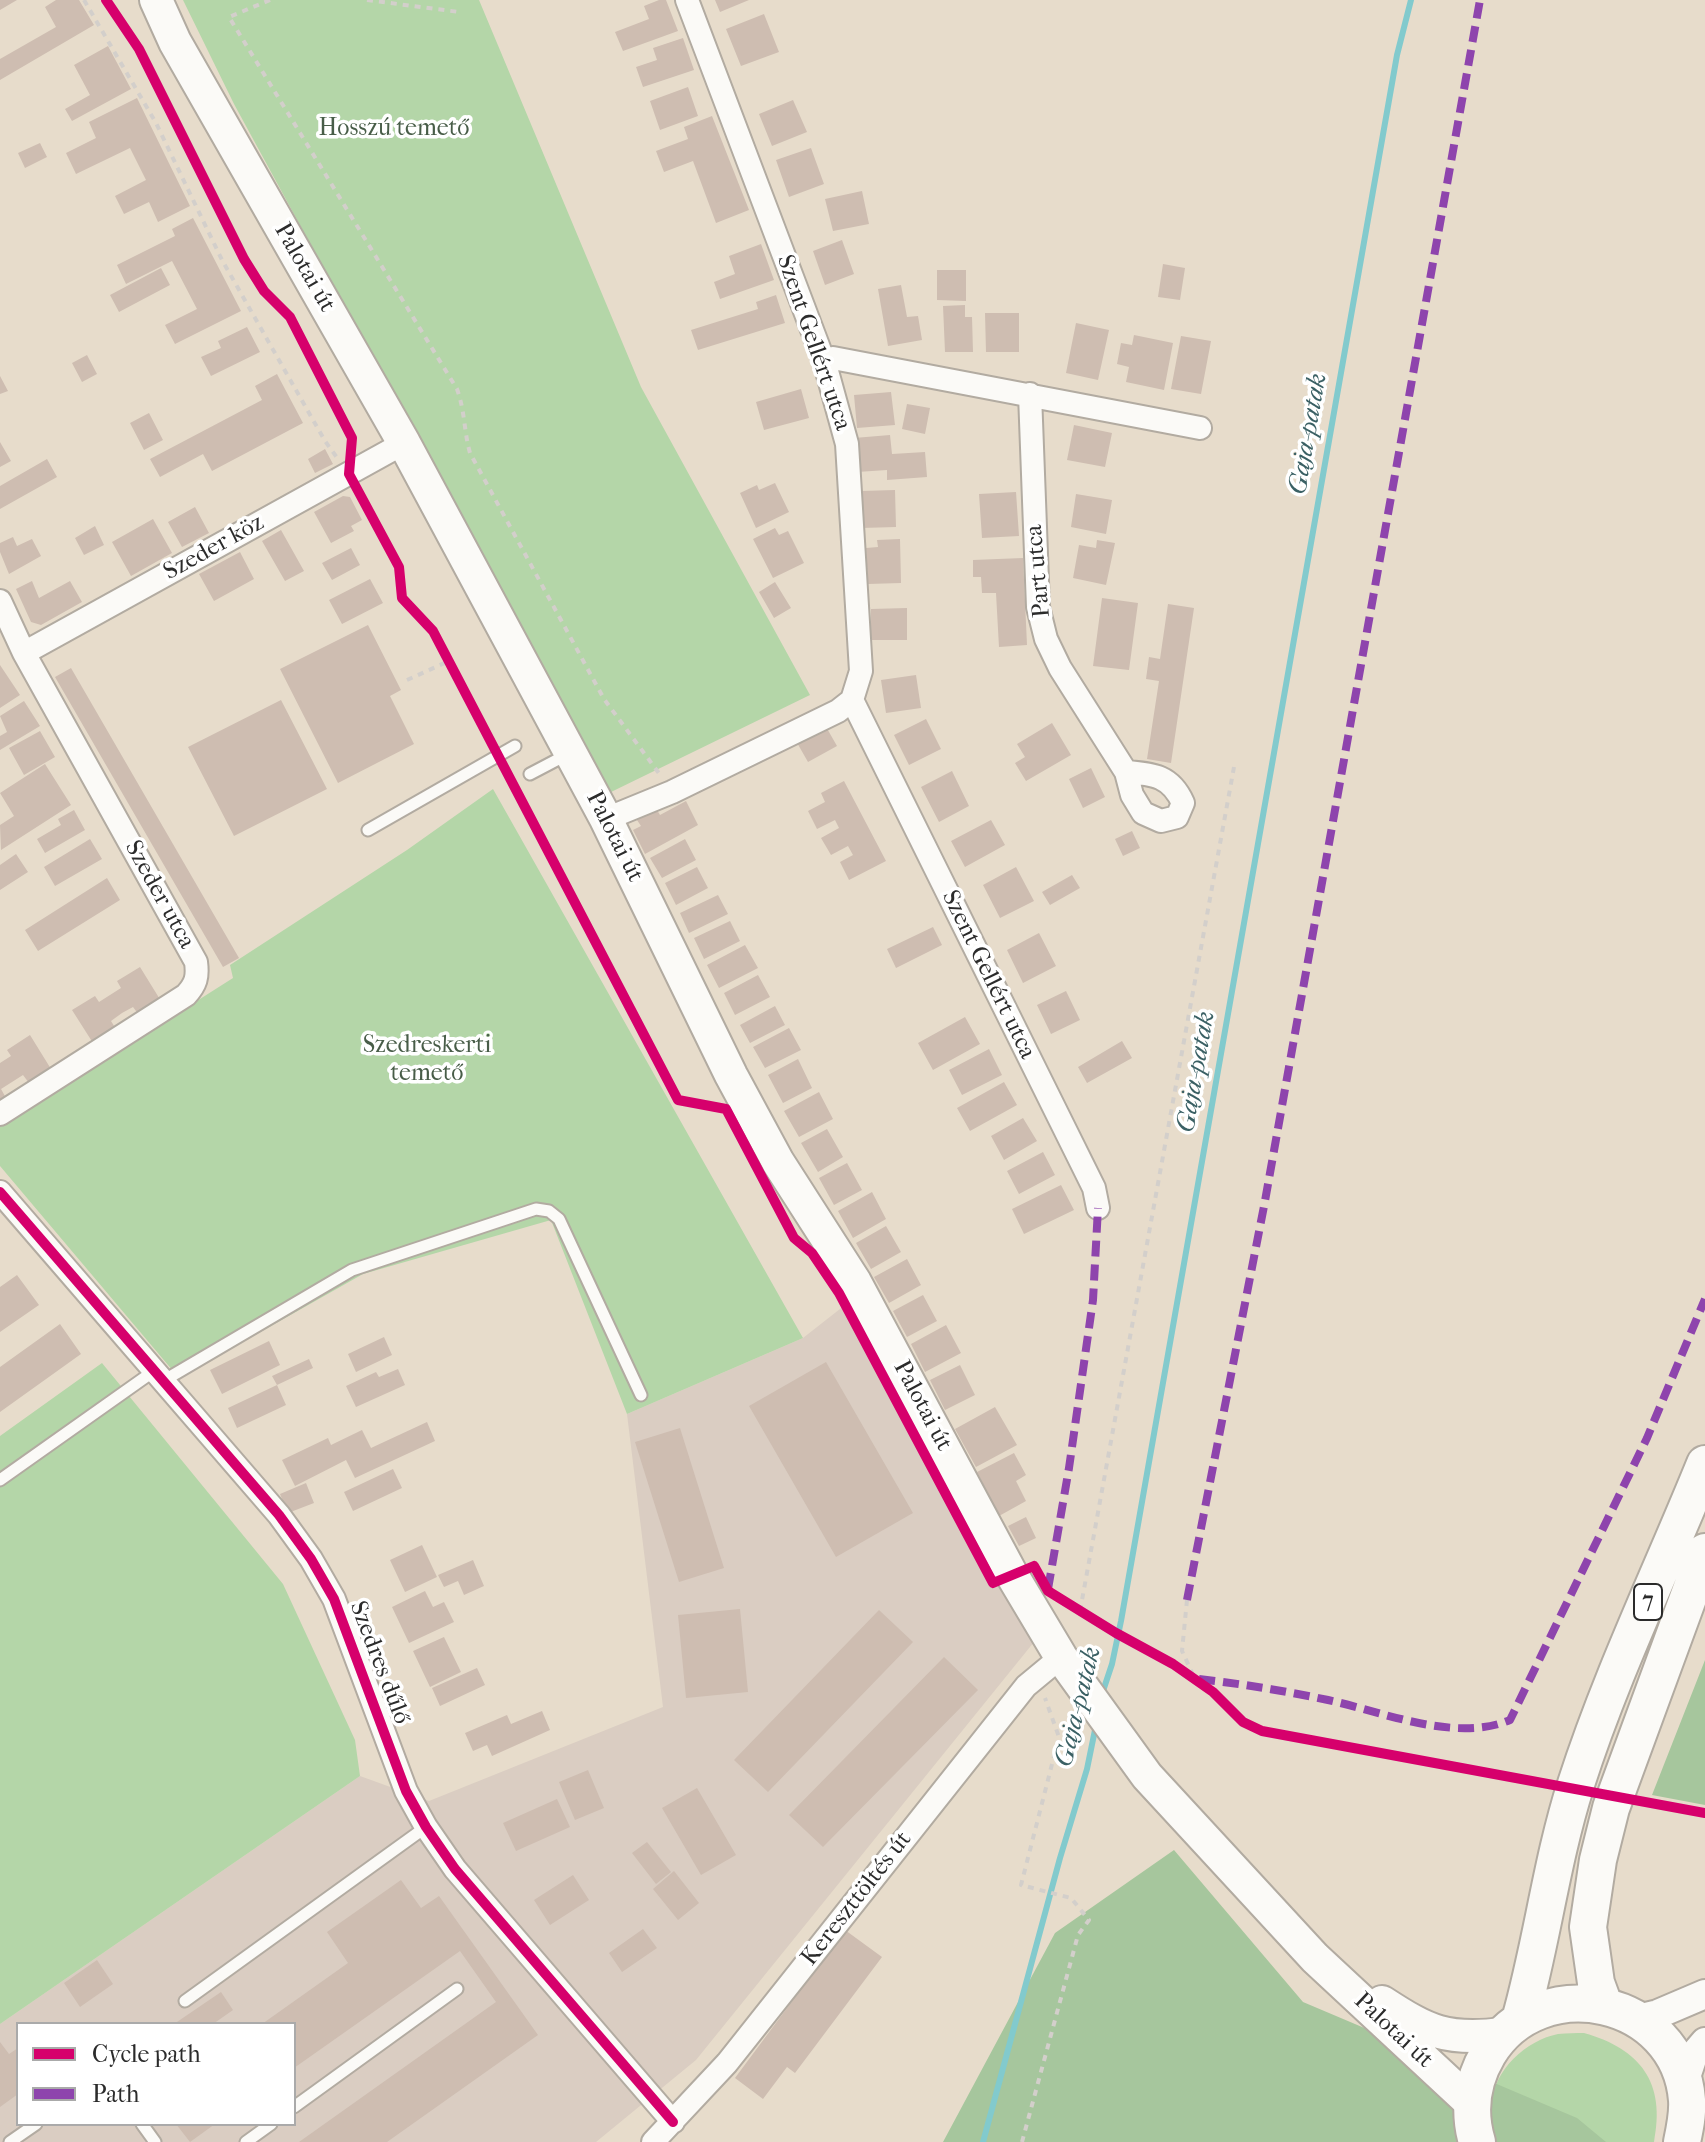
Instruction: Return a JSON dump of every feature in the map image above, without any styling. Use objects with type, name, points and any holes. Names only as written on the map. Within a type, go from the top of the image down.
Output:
[{"type":"main road","name":"Palotai út","points":[[156,0],[175,42],[404,443],[606,819],[731,1075],[778,1162],[855,1282],[1012,1575],[1058,1668],[1136,1762],[1315,1958],[1472,2104]]},
{"type":"main road","name":"7","points":[[1477,2142],[1472,2104],[1482,2065],[1512,2027],[1574,1791],[1614,1681],[1705,1464]]},
{"type":"main road","name":"7","points":[[1621,2012],[1596,1983],[1588,1927],[1598,1860],[1615,1798],[1705,1552]]},
{"type":"main road","name":"Palotai út","points":[[1315,1958],[1414,2023],[1467,2038],[1512,2027]]},
{"type":"main road","points":[[1512,2027],[1548,2007],[1567,2003],[1621,2012],[1664,2044],[1676,2063],[1687,2100],[1682,2142]]},
{"type":"street","name":"Szent Gellért utca","points":[[687,0],[825,364],[847,444],[861,671],[852,700],[1094,1188],[1098,1208]]},
{"type":"street","points":[[825,364],[833,358],[1200,428]]},
{"type":"street","name":"Part utca","points":[[1030,394],[1038,607],[1046,639],[1060,668],[1126,772]]},
{"type":"street","name":"Szeder köz","points":[[24,653],[404,443]]},
{"type":"street","name":"Szeder utca","points":[[0,601],[24,653],[196,962],[198,975],[195,986],[186,995],[0,1114]]},
{"type":"street","points":[[606,819],[672,792],[838,711],[852,700]]},
{"type":"street","name":"Szedres dűlő","points":[[0,1192],[279,1515],[311,1559],[334,1599],[406,1791],[426,1827],[455,1869],[673,2122]]},
{"type":"street","name":"Kereszttöltés út","points":[[653,2142],[727,2063],[1026,1686],[1058,1668]]},
{"type":"street","points":[[1621,2012],[1658,2014],[1705,1994]]},
{"type":"street","points":[[1684,2083],[1693,2056],[1705,2042]]},
{"type":"lane","points":[[368,830],[515,746]]},
{"type":"lane","points":[[530,774],[570,753]]},
{"type":"lane","points":[[0,1480],[158,1376],[352,1270],[536,1209],[549,1211],[559,1219],[641,1395]]},
{"type":"lane","points":[[185,2001],[426,1827]]},
{"type":"lane","points":[[296,2106],[457,1989]]},
{"type":"lane","points":[[10,2142],[33,2126]]},
{"type":"lane","points":[[246,2142],[268,2126]]},
{"type":"path","points":[[84,0],[156,123],[222,260],[325,441],[349,474]]},
{"type":"path","points":[[270,0],[229,17],[457,389],[464,409],[470,453],[604,699],[672,792]]},
{"type":"path","points":[[367,0],[459,12]]},
{"type":"path","points":[[407,680],[446,656],[456,674]]},
{"type":"path","points":[[1069,1604],[1084,1613],[1234,767]]},
{"type":"path","points":[[1187,1600],[1182,1651],[1200,1682]]},
{"type":"path","points":[[1173,1664],[1200,1682]]},
{"type":"path","points":[[1022,2142],[1078,1935],[1089,1920],[1071,1898],[1021,1885],[1059,1737],[1046,1707],[1058,1668]]},
{"type":"shaded area","points":[[868,1287],[1034,1642],[696,2060],[596,2142],[0,2142],[0,2024],[360,1776],[429,1801],[663,1707],[627,1414],[803,1338]]},
{"type":"green space","name":"Hosszú temető","points":[[183,0],[479,0],[641,387],[810,695],[609,793],[234,104]]},
{"type":"green space","name":"Szedreskerti temető","points":[[493,789],[803,1338],[627,1414],[551,1220],[363,1274],[179,1378],[0,1166],[0,1126],[233,978],[230,965],[407,850]]},
{"type":"green space","points":[[102,1363],[283,1584],[355,1740],[360,1776],[0,2024],[0,1436]]},
{"type":"green space","points":[[1705,1660],[1705,1805],[1652,1795]]},
{"type":"green space","points":[[1174,1850],[1303,2002],[1577,2118],[1606,2142],[943,2142],[1055,1933]]},
{"type":"green space","points":[[1584,2033],[1621,2048],[1645,2071],[1656,2102],[1654,2142],[1495,2142],[1492,2104],[1494,2091],[1505,2068],[1524,2050],[1546,2037]]},
{"type":"building","points":[[0,0],[17,0],[0,10]]},
{"type":"building","points":[[56,0],[79,0],[94,25],[0,80],[0,59],[56,27],[45,7]]},
{"type":"building","points":[[666,0],[678,31],[623,51],[615,32],[649,19],[644,6]]},
{"type":"building","points":[[715,0],[749,0],[720,12]]},
{"type":"building","points":[[764,14],[779,52],[741,66],[726,29]]},
{"type":"building","points":[[683,38],[694,70],[643,87],[636,67],[657,60],[653,48]]},
{"type":"building","points":[[108,46],[131,89],[72,121],[65,109],[90,95],[74,65]]},
{"type":"building","points":[[688,87],[698,116],[660,130],[650,101]]},
{"type":"building","points":[[137,98],[190,206],[158,222],[149,202],[124,214],[115,196],[146,180],[130,148],[76,174],[66,153],[96,138],[89,122]]},
{"type":"building","points":[[793,100],[807,132],[772,146],[759,114]]},
{"type":"building","points":[[712,116],[749,210],[716,223],[693,161],[664,172],[656,151],[688,139],[684,127]]},
{"type":"building","points":[[40,143],[47,157],[25,168],[18,153]]},
{"type":"building","points":[[811,148],[824,184],[789,197],[776,160]]},
{"type":"building","points":[[862,191],[869,224],[833,231],[825,199]]},
{"type":"building","points":[[193,218],[241,311],[175,344],[165,325],[197,309],[172,261],[126,284],[117,265],[175,236],[172,229]]},
{"type":"building","points":[[842,240],[854,274],[825,285],[813,251]]},
{"type":"building","points":[[761,244],[774,280],[720,299],[714,282],[735,274],[729,256]]},
{"type":"building","points":[[1163,264],[1185,268],[1180,300],[1158,297]]},
{"type":"building","points":[[161,268],[170,285],[119,312],[110,295]]},
{"type":"building","points":[[937,270],[966,270],[966,301],[937,300]]},
{"type":"building","points":[[901,285],[907,317],[918,316],[922,340],[888,346],[878,289]]},
{"type":"building","points":[[776,295],[785,323],[698,350],[691,330],[758,309],[756,302]]},
{"type":"building","points":[[965,305],[965,317],[972,317],[973,352],[945,352],[943,306]]},
{"type":"building","points":[[985,313],[1019,313],[1019,352],[986,352]]},
{"type":"building","points":[[1076,323],[1109,330],[1098,380],[1066,373]]},
{"type":"building","points":[[247,327],[260,352],[211,376],[201,357],[221,348],[218,341]]},
{"type":"building","points":[[1134,335],[1173,343],[1164,390],[1126,382],[1129,367],[1117,364],[1121,343],[1132,345]]},
{"type":"building","points":[[1181,336],[1211,341],[1201,394],[1171,389]]},
{"type":"building","points":[[87,355],[97,374],[82,382],[72,363]]},
{"type":"building","points":[[277,374],[303,423],[212,471],[203,454],[160,477],[150,459],[262,400],[255,386]]},
{"type":"building","points":[[0,376],[8,391],[0,394]]},
{"type":"building","points":[[801,389],[809,418],[764,430],[756,402]]},
{"type":"building","points":[[891,392],[895,425],[857,428],[854,395]]},
{"type":"building","points":[[907,404],[930,408],[925,434],[902,429]]},
{"type":"building","points":[[149,413],[163,440],[144,450],[130,423]]},
{"type":"building","points":[[1074,425],[1112,433],[1105,467],[1067,460]]},
{"type":"building","points":[[890,435],[892,454],[925,452],[927,477],[887,480],[887,470],[857,472],[854,438]]},
{"type":"building","points":[[0,442],[11,461],[0,467]]},
{"type":"building","points":[[325,449],[333,464],[315,473],[308,459]]},
{"type":"building","points":[[47,459],[57,477],[0,509],[0,486]]},
{"type":"building","points":[[775,483],[789,512],[756,528],[740,493],[757,485],[759,490]]},
{"type":"building","points":[[895,490],[896,527],[861,528],[861,491]]},
{"type":"building","points":[[1016,492],[1019,536],[982,538],[979,494]]},
{"type":"building","points":[[1076,494],[1112,500],[1106,534],[1071,527]]},
{"type":"building","points":[[343,496],[350,497],[362,520],[351,526],[354,531],[331,543],[314,512]]},
{"type":"building","points":[[195,507],[209,533],[182,547],[168,522]]},
{"type":"building","points":[[153,519],[172,553],[131,576],[112,542]]},
{"type":"building","points":[[95,526],[104,545],[84,555],[75,538]]},
{"type":"building","points":[[775,528],[779,535],[788,531],[804,563],[773,578],[753,539]]},
{"type":"building","points":[[281,530],[304,571],[285,581],[262,541]]},
{"type":"building","points":[[13,537],[17,546],[32,539],[41,556],[9,574],[0,552],[0,543]]},
{"type":"building","points":[[900,539],[901,583],[868,584],[866,548],[878,547],[877,540]]},
{"type":"building","points":[[1097,540],[1115,543],[1106,585],[1073,578],[1079,545],[1096,548]]},
{"type":"building","points":[[351,548],[360,565],[332,580],[322,563]]},
{"type":"building","points":[[240,552],[254,579],[214,601],[199,574]]},
{"type":"building","points":[[1023,558],[1027,645],[999,647],[996,593],[982,593],[981,577],[973,577],[973,560]]},
{"type":"building","points":[[370,579],[383,603],[342,624],[329,600]]},
{"type":"building","points":[[32,581],[39,598],[70,581],[82,602],[41,625],[31,622],[16,589]]},
{"type":"building","points":[[775,582],[791,608],[774,618],[759,592]]},
{"type":"building","points":[[1102,598],[1138,603],[1129,670],[1093,666]]},
{"type":"building","points":[[1168,604],[1194,608],[1171,763],[1147,759],[1159,681],[1146,679],[1149,657],[1160,659]]},
{"type":"building","points":[[907,608],[907,640],[871,640],[871,609]]},
{"type":"building","points":[[368,625],[401,690],[390,696],[414,744],[338,783],[280,669]]},
{"type":"building","points":[[0,665],[20,695],[0,708]]},
{"type":"building","points":[[71,668],[239,958],[223,967],[55,677]]},
{"type":"building","points":[[916,675],[921,708],[886,713],[881,680]]},
{"type":"building","points":[[281,700],[327,789],[234,836],[188,747]]},
{"type":"building","points":[[24,701],[40,726],[0,750],[0,736],[7,732],[0,716]]},
{"type":"building","points":[[926,719],[941,749],[909,765],[894,735]]},
{"type":"building","points":[[1052,723],[1071,755],[1026,781],[1015,763],[1025,757],[1017,744]]},
{"type":"building","points":[[825,725],[837,746],[808,762],[796,741]]},
{"type":"building","points":[[40,731],[55,757],[24,775],[9,748]]},
{"type":"building","points":[[45,764],[71,805],[1,850],[0,825],[14,816],[0,793]]},
{"type":"building","points":[[1091,768],[1105,797],[1083,808],[1069,779]]},
{"type":"building","points":[[952,771],[969,806],[939,822],[921,787]]},
{"type":"building","points":[[844,781],[886,861],[849,880],[840,862],[853,855],[848,846],[831,855],[821,838],[839,828],[835,820],[817,829],[808,811],[825,802],[821,793]]},
{"type":"building","points":[[686,801],[698,825],[645,854],[633,830],[641,826],[637,820],[657,810],[660,815]]},
{"type":"building","points":[[74,810],[85,830],[45,853],[37,839],[61,825],[58,819]]},
{"type":"building","points":[[991,820],[1005,845],[965,867],[951,841]]},
{"type":"building","points":[[1132,831],[1140,848],[1123,856],[1115,839]]},
{"type":"building","points":[[90,839],[102,859],[55,886],[44,867]]},
{"type":"building","points":[[685,839],[696,860],[662,878],[650,858]]},
{"type":"building","points":[[16,854],[28,872],[0,890],[0,865]]},
{"type":"building","points":[[697,867],[708,888],[676,905],[665,883]]},
{"type":"building","points":[[1016,867],[1034,901],[1000,918],[983,885]]},
{"type":"building","points":[[1072,875],[1080,888],[1050,905],[1042,892]]},
{"type":"building","points":[[107,878],[120,900],[38,951],[25,930]]},
{"type":"building","points":[[718,895],[728,914],[689,933],[680,913]]},
{"type":"building","points":[[730,921],[740,941],[704,959],[694,938]]},
{"type":"building","points":[[933,927],[942,945],[896,968],[887,949]]},
{"type":"building","points":[[1039,933],[1056,966],[1023,983],[1007,950]]},
{"type":"building","points":[[745,945],[758,968],[719,988],[707,965]]},
{"type":"building","points":[[140,967],[161,1001],[139,1015],[133,1007],[122,1013],[111,1021],[116,1029],[93,1043],[72,1010],[95,996],[99,1002],[121,988],[117,981]]},
{"type":"building","points":[[758,975],[770,997],[735,1015],[724,993]]},
{"type":"building","points":[[1066,991],[1080,1020],[1051,1034],[1037,1005]]},
{"type":"building","points":[[775,1006],[785,1025],[750,1043],[740,1025]]},
{"type":"building","points":[[965,1017],[980,1044],[933,1070],[918,1043]]},
{"type":"building","points":[[789,1028],[801,1050],[765,1068],[753,1047]]},
{"type":"building","points":[[30,1035],[51,1069],[29,1083],[23,1075],[1,1089],[6,1098],[0,1101],[0,1063],[11,1056],[7,1050]]},
{"type":"building","points":[[1122,1041],[1132,1058],[1087,1083],[1078,1067]]},
{"type":"building","points":[[989,1049],[1002,1075],[962,1095],[949,1070]]},
{"type":"building","points":[[798,1059],[812,1088],[783,1103],[768,1075]]},
{"type":"building","points":[[1004,1082],[1017,1105],[970,1131],[957,1108]]},
{"type":"building","points":[[819,1092],[833,1119],[799,1137],[784,1111]]},
{"type":"building","points":[[1023,1118],[1037,1141],[1004,1160],[991,1136]]},
{"type":"building","points":[[827,1129],[843,1157],[818,1172],[801,1143]]},
{"type":"building","points":[[1043,1152],[1055,1175],[1019,1194],[1007,1171]]},
{"type":"building","points":[[847,1163],[862,1190],[834,1205],[819,1178]]},
{"type":"building","points":[[1061,1185],[1074,1210],[1024,1234],[1012,1209]]},
{"type":"building","points":[[872,1192],[886,1219],[853,1238],[838,1211]]},
{"type":"building","points":[[886,1226],[901,1252],[871,1269],[856,1243]]},
{"type":"building","points":[[907,1259],[921,1285],[889,1303],[874,1277]]},
{"type":"building","points":[[17,1275],[39,1305],[0,1332],[0,1287]]},
{"type":"building","points":[[923,1295],[937,1321],[907,1337],[893,1311]]},
{"type":"building","points":[[60,1324],[81,1354],[0,1412],[0,1367]]},
{"type":"building","points":[[946,1325],[961,1353],[925,1372],[911,1344]]},
{"type":"building","points":[[384,1337],[392,1355],[356,1372],[348,1354]]},
{"type":"building","points":[[269,1341],[280,1365],[222,1394],[210,1370]]},
{"type":"building","points":[[309,1359],[313,1368],[277,1385],[272,1376]]},
{"type":"building","points":[[826,1362],[913,1513],[836,1557],[749,1406]]},
{"type":"building","points":[[960,1365],[975,1395],[945,1410],[930,1380]]},
{"type":"building","points":[[398,1369],[405,1385],[356,1407],[346,1386],[376,1372],[379,1377]]},
{"type":"building","points":[[277,1385],[286,1405],[237,1428],[228,1408]]},
{"type":"building","points":[[995,1407],[1017,1445],[976,1467],[955,1429]]},
{"type":"building","points":[[427,1422],[435,1441],[355,1478],[346,1460],[295,1486],[282,1460],[328,1438],[331,1445],[362,1430],[371,1448]]},
{"type":"building","points":[[680,1428],[724,1568],[679,1582],[635,1442]]},
{"type":"building","points":[[1014,1453],[1026,1475],[1016,1481],[1026,1501],[999,1516],[977,1472]]},
{"type":"building","points":[[393,1469],[402,1488],[353,1511],[344,1492]]},
{"type":"building","points":[[306,1483],[314,1503],[288,1513],[280,1494]]},
{"type":"building","points":[[1026,1517],[1036,1538],[1019,1546],[1008,1526]]},
{"type":"building","points":[[422,1545],[437,1577],[405,1592],[390,1560]]},
{"type":"building","points":[[473,1560],[484,1586],[464,1595],[458,1581],[444,1587],[438,1575]]},
{"type":"building","points":[[425,1591],[433,1607],[444,1602],[454,1622],[409,1643],[392,1607]]},
{"type":"building","points":[[740,1609],[748,1692],[686,1698],[678,1615]]},
{"type":"building","points":[[879,1610],[913,1642],[768,1792],[734,1760]]},
{"type":"building","points":[[444,1637],[461,1672],[430,1687],[413,1651]]},
{"type":"building","points":[[944,1657],[978,1690],[823,1847],[789,1815]]},
{"type":"building","points":[[477,1668],[485,1685],[440,1706],[432,1688]]},
{"type":"building","points":[[542,1711],[550,1730],[492,1756],[487,1745],[473,1751],[465,1733],[507,1715],[511,1724]]},
{"type":"building","points":[[588,1770],[604,1808],[575,1820],[559,1782]]},
{"type":"building","points":[[697,1788],[736,1855],[701,1875],[662,1808]]},
{"type":"building","points":[[557,1799],[570,1827],[516,1851],[503,1823]]},
{"type":"building","points":[[647,1842],[671,1872],[656,1884],[632,1853]]},
{"type":"building","points":[[674,1871],[699,1903],[678,1920],[653,1889]]},
{"type":"building","points":[[573,1875],[589,1900],[550,1925],[534,1900]]},
{"type":"building","points":[[401,1880],[421,1908],[439,1896],[538,2035],[387,2142],[299,2142],[496,2002],[460,1951],[296,2067],[296,2022],[265,2022],[348,1963],[327,1932]]},
{"type":"building","points":[[643,1929],[657,1948],[622,1972],[609,1953]]},
{"type":"building","points":[[845,1930],[882,1957],[795,2073],[787,2067],[763,2099],[735,2078]]},
{"type":"building","points":[[97,1960],[113,1984],[80,2007],[64,1983]]},
{"type":"building","points":[[221,1992],[233,2010],[216,2022],[177,2022]]},
{"type":"building","points":[[0,2042],[9,2054],[16,2049],[16,2095],[0,2107]]},
{"type":"building","points":[[178,2126],[212,2126],[190,2142]]},
{"type":"waterway","name":"Gaja-patak","points":[[1102,1694],[1121,1621],[1397,55],[1411,0]]},
{"type":"waterway","name":"Gaja-patak","points":[[983,2142],[1087,1769],[1096,1725]]},
{"type":"marked path","points":[[1187,1600],[1265,1201],[1480,0]]},
{"type":"marked path","points":[[1048,1589],[1093,1300],[1098,1208]]},
{"type":"marked path","points":[[1199,1679],[1312,1697],[1443,1727],[1489,1726],[1510,1720],[1647,1438],[1705,1299]]},
{"type":"cycle path","points":[[106,0],[139,49],[244,259],[264,291],[290,317],[352,438],[349,474],[399,567],[402,598],[433,631],[678,1100],[726,1109],[794,1238],[812,1253],[839,1293],[993,1583],[1034,1566],[1048,1591],[1173,1664],[1213,1692],[1243,1722],[1262,1731],[1705,1813]]},
{"type":"cycle path","points":[[0,1192],[279,1515],[311,1559],[334,1599],[406,1791],[426,1827],[455,1869],[673,2122]]}]
